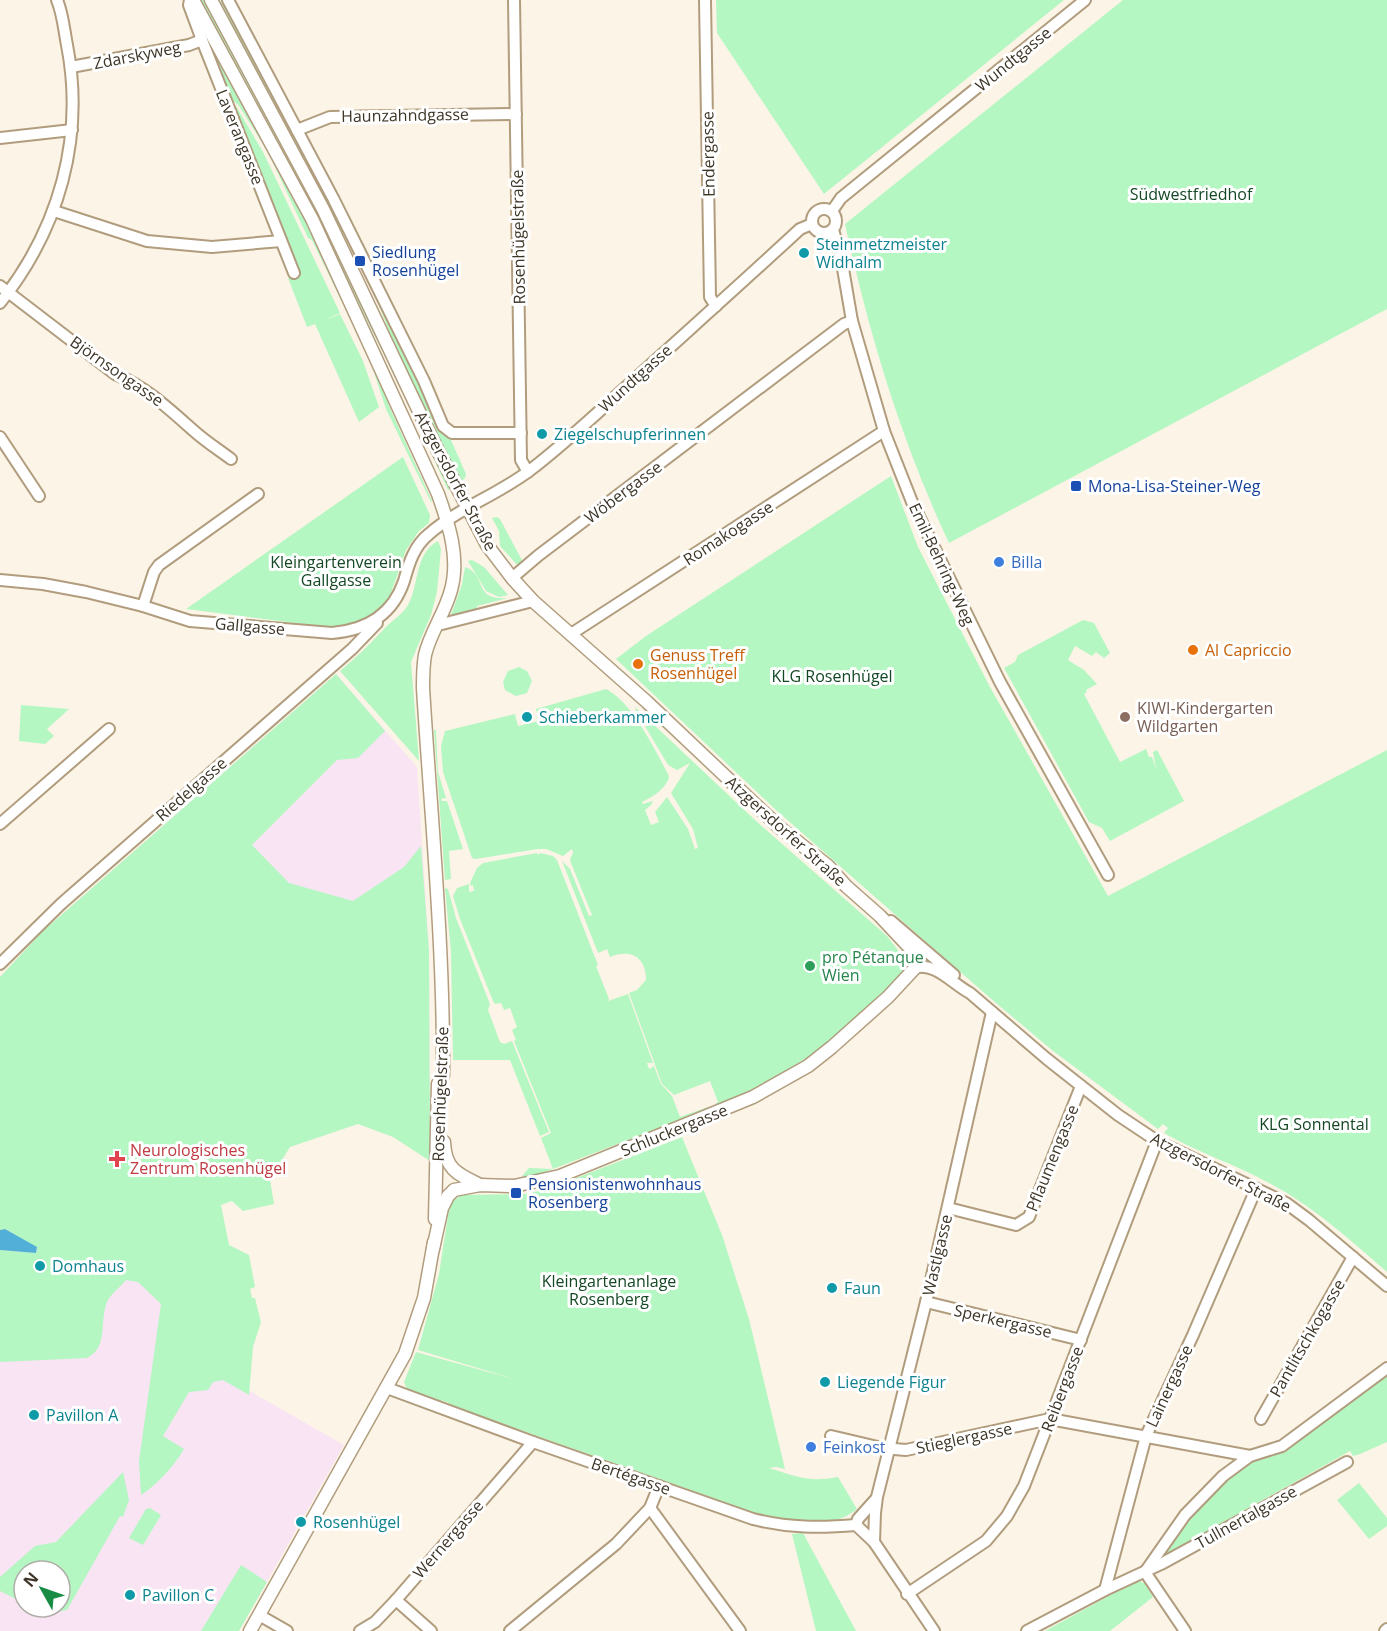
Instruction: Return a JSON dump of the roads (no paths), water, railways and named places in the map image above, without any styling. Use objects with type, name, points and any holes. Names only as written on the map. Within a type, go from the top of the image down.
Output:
[{"type":"main road","name":"Atzgersdorfer Straße","points":[[192,0],[312,219],[448,519]]},
{"type":"main road","name":"Atzgersdorfer Straße","points":[[211,0],[323,209],[466,508],[487,545],[533,601],[779,826],[828,866],[879,916],[910,948],[915,958],[915,968]]},
{"type":"main road","name":"Rosenhügelstraße","points":[[250,1631],[405,1354],[428,1284],[433,1249],[438,1084],[442,1076],[441,949],[423,688],[425,653],[438,625],[451,589],[453,576],[454,556],[448,519]]},
{"type":"main road","name":"Schluckergasse","points":[[433,1249],[442,1208],[454,1190],[480,1185],[514,1186],[560,1176],[753,1097],[808,1066],[832,1047],[888,997],[915,968]]},
{"type":"main road","points":[[442,1076],[444,1142],[447,1160],[454,1171],[480,1185]]},
{"type":"street","points":[[0,303],[4,289],[35,251],[54,211],[69,158],[73,88],[62,16],[57,0]]},
{"type":"street","name":"Laverangasse","points":[[192,0],[189,5],[202,40],[294,273]]},
{"type":"street","points":[[228,0],[297,130],[424,381],[443,426],[448,431],[460,434],[521,433]]},
{"type":"street","name":"Rosenhügelstraße","points":[[514,0],[520,460],[528,472]]},
{"type":"street","name":"Endergasse","points":[[705,0],[710,297],[716,306]]},
{"type":"street","name":"Wundtgasse","points":[[832,211],[841,198],[1085,0]]},
{"type":"street","name":"Zdarskyweg","points":[[71,67],[189,45],[202,40]]},
{"type":"street","name":"Haunzahndgasse","points":[[297,130],[330,117],[516,114]]},
{"type":"street","points":[[0,138],[72,130]]},
{"type":"street","points":[[819,209],[832,211],[837,218],[836,226],[833,230],[821,233],[812,224],[813,215],[819,209]]},
{"type":"street","points":[[54,211],[147,241],[212,247],[281,241]]},
{"type":"street","name":"Wundtgasse","points":[[448,519],[528,472],[800,229],[812,224]]},
{"type":"street","name":"Emil-Behring-Weg","points":[[833,230],[840,251],[852,321],[884,431],[917,511],[992,668],[1108,875]]},
{"type":"street","name":"Björnsongasse","points":[[4,289],[115,374],[135,382],[231,459]]},
{"type":"street","name":"Wöbergasse","points":[[512,578],[539,555],[844,324],[852,321]]},
{"type":"street","name":"Romakogasse","points":[[571,634],[884,431]]},
{"type":"street","points":[[0,437],[39,496]]},
{"type":"street","points":[[143,606],[154,572],[159,565],[258,494]]},
{"type":"street","name":"Gallgasse","points":[[0,580],[43,584],[86,592],[143,606],[190,621],[332,633],[357,629],[383,616],[398,596],[416,548],[430,532],[448,519]]},
{"type":"street","points":[[438,625],[533,601]]},
{"type":"street","name":"Riedelgasse","points":[[0,963],[61,904],[352,649],[383,616]]},
{"type":"street","points":[[332,633],[352,649]]},
{"type":"street","points":[[0,824],[109,729]]},
{"type":"street","name":"Atzgersdorfer Straße","points":[[879,916],[890,921],[934,957],[962,982],[970,993],[1081,1086],[1157,1141],[1286,1203],[1387,1286]]},
{"type":"street","name":"Atzgersdorfer Straße","points":[[915,968],[920,966],[935,969],[958,987],[970,993]]},
{"type":"street","name":"Wastlgasse","points":[[874,1542],[877,1497],[926,1302],[992,1012]]},
{"type":"street","name":"Pflaumengasse","points":[[948,1208],[1016,1225],[1029,1217],[1081,1086]]},
{"type":"street","name":"Reibergasse","points":[[908,1594],[986,1541],[1007,1516],[1024,1486],[1157,1141]]},
{"type":"street","name":"Lainergasse","points":[[1105,1590],[1146,1436],[1256,1190]]},
{"type":"street","name":"Pantlitschkogasse","points":[[1261,1419],[1353,1257]]},
{"type":"street","name":"Sperkergasse","points":[[926,1302],[1081,1340]]},
{"type":"street","name":"Tullnertalgasse","points":[[1145,1572],[1185,1515],[1224,1476],[1250,1456],[1282,1446],[1387,1368]]},
{"type":"street","name":"Bertégasse","points":[[387,1388],[753,1519],[779,1526],[822,1528],[856,1525]]},
{"type":"street","name":"Stieglergasse","points":[[831,1436],[890,1449],[906,1450],[1050,1419],[1250,1456]]},
{"type":"street","name":"Wernergasse","points":[[360,1631],[375,1622],[396,1600],[533,1442]]},
{"type":"street","name":"Tullnertalgasse","points":[[1027,1631],[1145,1572],[1347,1462]]},
{"type":"street","points":[[510,1631],[616,1544],[650,1509],[659,1486]]},
{"type":"street","name":"Wastlgasse","points":[[856,1525],[877,1497]]},
{"type":"street","points":[[650,1509],[741,1631]]},
{"type":"street","points":[[856,1525],[874,1542],[934,1631]]},
{"type":"street","points":[[1145,1572],[1185,1631]]},
{"type":"street","points":[[396,1600],[431,1631]]},
{"type":"street","points":[[259,1615],[287,1631]]},
{"type":"water","points":[[5,1229],[37,1247],[36,1253],[0,1250],[0,1230]]},
{"type":"place","name":"Steinmetzmeister Widhalm","points":[[804,253]]},
{"type":"place","name":"Siedlung Rosenhügel","points":[[360,261]]},
{"type":"place","name":"Ziegelschupferinnen","points":[[542,434]]},
{"type":"place","name":"Mona-Lisa-Steiner-Weg","points":[[1076,486]]},
{"type":"place","name":"Billa","points":[[999,562]]},
{"type":"place","name":"Al Capriccio","points":[[1193,650]]},
{"type":"place","name":"Genuss Treff Rosenhügel","points":[[638,664]]},
{"type":"place","name":"Schieberkammer","points":[[527,717]]},
{"type":"place","name":"KIWI-Kindergarten Wildgarten","points":[[1125,717]]},
{"type":"place","name":"pro Pétanque Wien","points":[[810,966]]},
{"type":"place","name":"Neurologisches Zentrum Rosenhügel","points":[[117,1159]]},
{"type":"place","name":"Pensionistenwohnhaus Rosenberg","points":[[516,1193]]},
{"type":"place","name":"Domhaus","points":[[40,1266]]},
{"type":"place","name":"Faun","points":[[832,1288]]},
{"type":"place","name":"Liegende Figur","points":[[825,1382]]},
{"type":"place","name":"Pavillon A","points":[[34,1415]]},
{"type":"place","name":"Feinkost","points":[[811,1447]]},
{"type":"place","name":"Rosenhügel","points":[[301,1522]]},
{"type":"place","name":"Pavillon C","points":[[130,1595]]},
{"type":"park label","name":"Südwestfriedhof","points":[[1191,194]]},
{"type":"park label","name":"Kleingartenverein Gallgasse","points":[[336,571]]},
{"type":"park label","name":"KLG Rosenhügel","points":[[832,676]]},
{"type":"park label","name":"KLG Sonnental","points":[[1314,1124]]},
{"type":"park label","name":"Kleingartenanlage Rosenberg","points":[[609,1290]]}]
